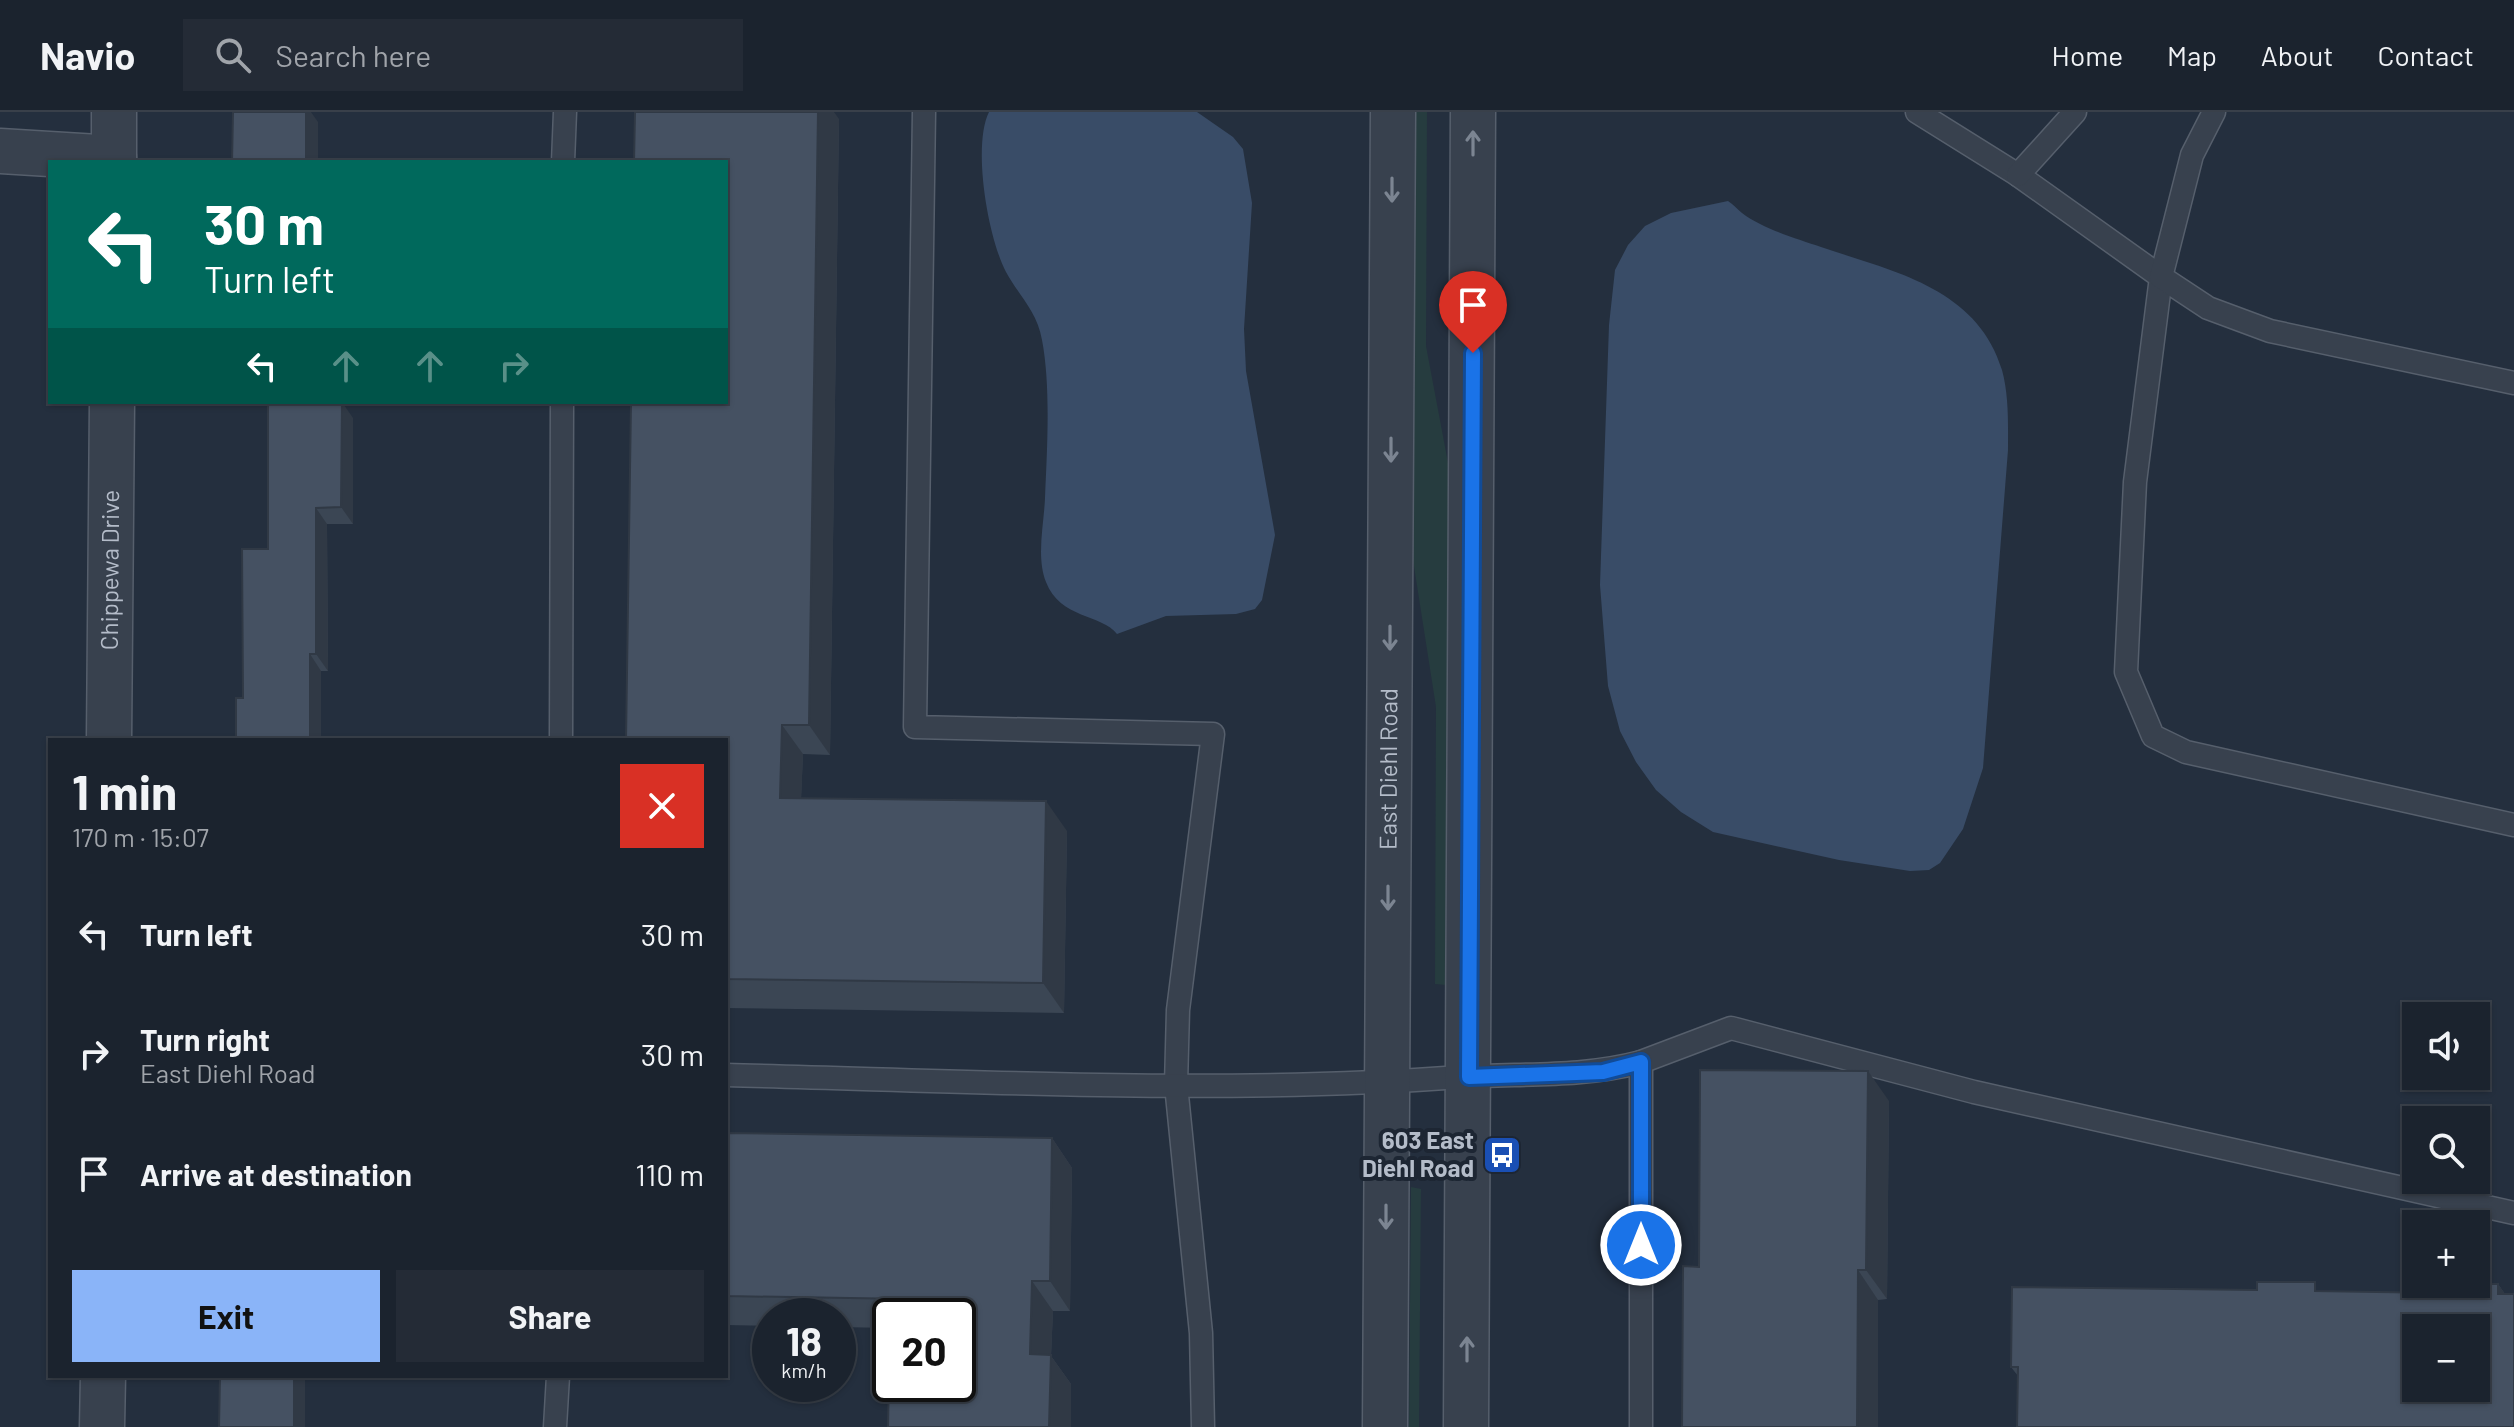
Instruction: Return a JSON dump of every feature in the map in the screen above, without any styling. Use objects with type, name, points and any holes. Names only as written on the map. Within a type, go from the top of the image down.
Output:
[{"type":"street","points":[[0,151],[114,160],[114,112]]},
{"type":"street","name":"East Diehl Road","points":[[1385,1427],[1393,112]]},
{"type":"street","points":[[1466,1427],[1473,112]]},
{"type":"street","name":"Chippewa Drive","points":[[109,738],[112,404]]},
{"type":"street","points":[[102,1427],[103,1378]]},
{"type":"lane","points":[[563,160],[565,112]]},
{"type":"lane","points":[[924,112],[915,727],[1213,734],[1178,1010],[1176,1085],[1201,1333],[1203,1427]]},
{"type":"lane","points":[[1917,112],[2018,175],[2208,308],[2270,331],[2514,383]]},
{"type":"lane","points":[[2018,175],[2075,112]]},
{"type":"lane","points":[[2214,112],[2192,155],[2161,277],[2135,482],[2126,672],[2153,736],[2186,752],[2514,825]]},
{"type":"lane","points":[[561,738],[562,404]]},
{"type":"lane","points":[[728,1075],[1176,1085],[1387,1083],[1603,1072],[1641,1062],[1731,1028],[1974,1092],[2514,1213]]},
{"type":"lane","points":[[1641,1062],[1641,1427]]},
{"type":"lane","points":[[555,1427],[558,1378]]},
{"type":"green space","points":[[1416,112],[1427,112],[1426,346],[1449,468],[1446,985],[1435,984],[1436,707],[1413,560]]},
{"type":"green space","points":[[1411,1187],[1421,1189],[1419,1427],[1409,1427]]},
{"type":"water","points":[[989,112],[1197,112],[1233,137],[1243,149],[1252,203],[1244,329],[1246,371],[1275,535],[1262,600],[1255,609],[1236,614],[1166,616],[1117,634],[1061,603],[1052,594],[1043,572],[1041,551],[1047,439],[1045,358],[1040,330],[1006,272],[993,237],[982,169],[984,127]]},
{"type":"water","points":[[1728,201],[1750,219],[1770,229],[1928,286],[1973,319],[1990,342],[2002,370],[2007,400],[2008,450],[1983,768],[1963,829],[1940,863],[1929,870],[1910,871],[1839,860],[1713,832],[1681,812],[1656,790],[1636,762],[1620,731],[1608,686],[1600,585],[1609,325],[1615,270],[1628,245],[1645,226],[1671,213]]},
{"type":"building","points":[[233,112],[306,112],[306,160],[232,160]]},
{"type":"building","points":[[635,112],[818,112],[809,725],[782,725],[780,798],[1046,801],[1043,983],[728,979],[728,738],[626,738],[631,404],[728,404],[728,160],[634,160]]},
{"type":"building","points":[[268,404],[342,404],[341,507],[316,508],[316,654],[310,654],[310,738],[236,738],[236,698],[243,698],[242,549],[268,549]]},
{"type":"building","points":[[1700,1070],[1868,1071],[1866,1270],[1858,1270],[1857,1427],[1682,1427],[1683,1266],[1699,1267]]},
{"type":"building","points":[[728,1133],[1052,1138],[1050,1281],[1032,1281],[1030,1354],[1051,1355],[1049,1427],[888,1427],[888,1402],[976,1402],[976,1298],[728,1296]]},
{"type":"building","points":[[2257,1282],[2315,1282],[2315,1291],[2402,1292],[2402,1298],[2490,1298],[2490,1284],[2498,1284],[2498,1294],[2514,1294],[2514,1427],[2017,1427],[2018,1367],[2011,1367],[2012,1287],[2257,1290]]},
{"type":"building","points":[[220,1378],[294,1378],[294,1427],[219,1427]]},
{"type":"place","name":"603 East Diehl Road","points":[[1502,1155]]},
{"type":"route","points":[[1473,353],[1469,1077],[1603,1072],[1641,1062],[1641,1245]]}]
